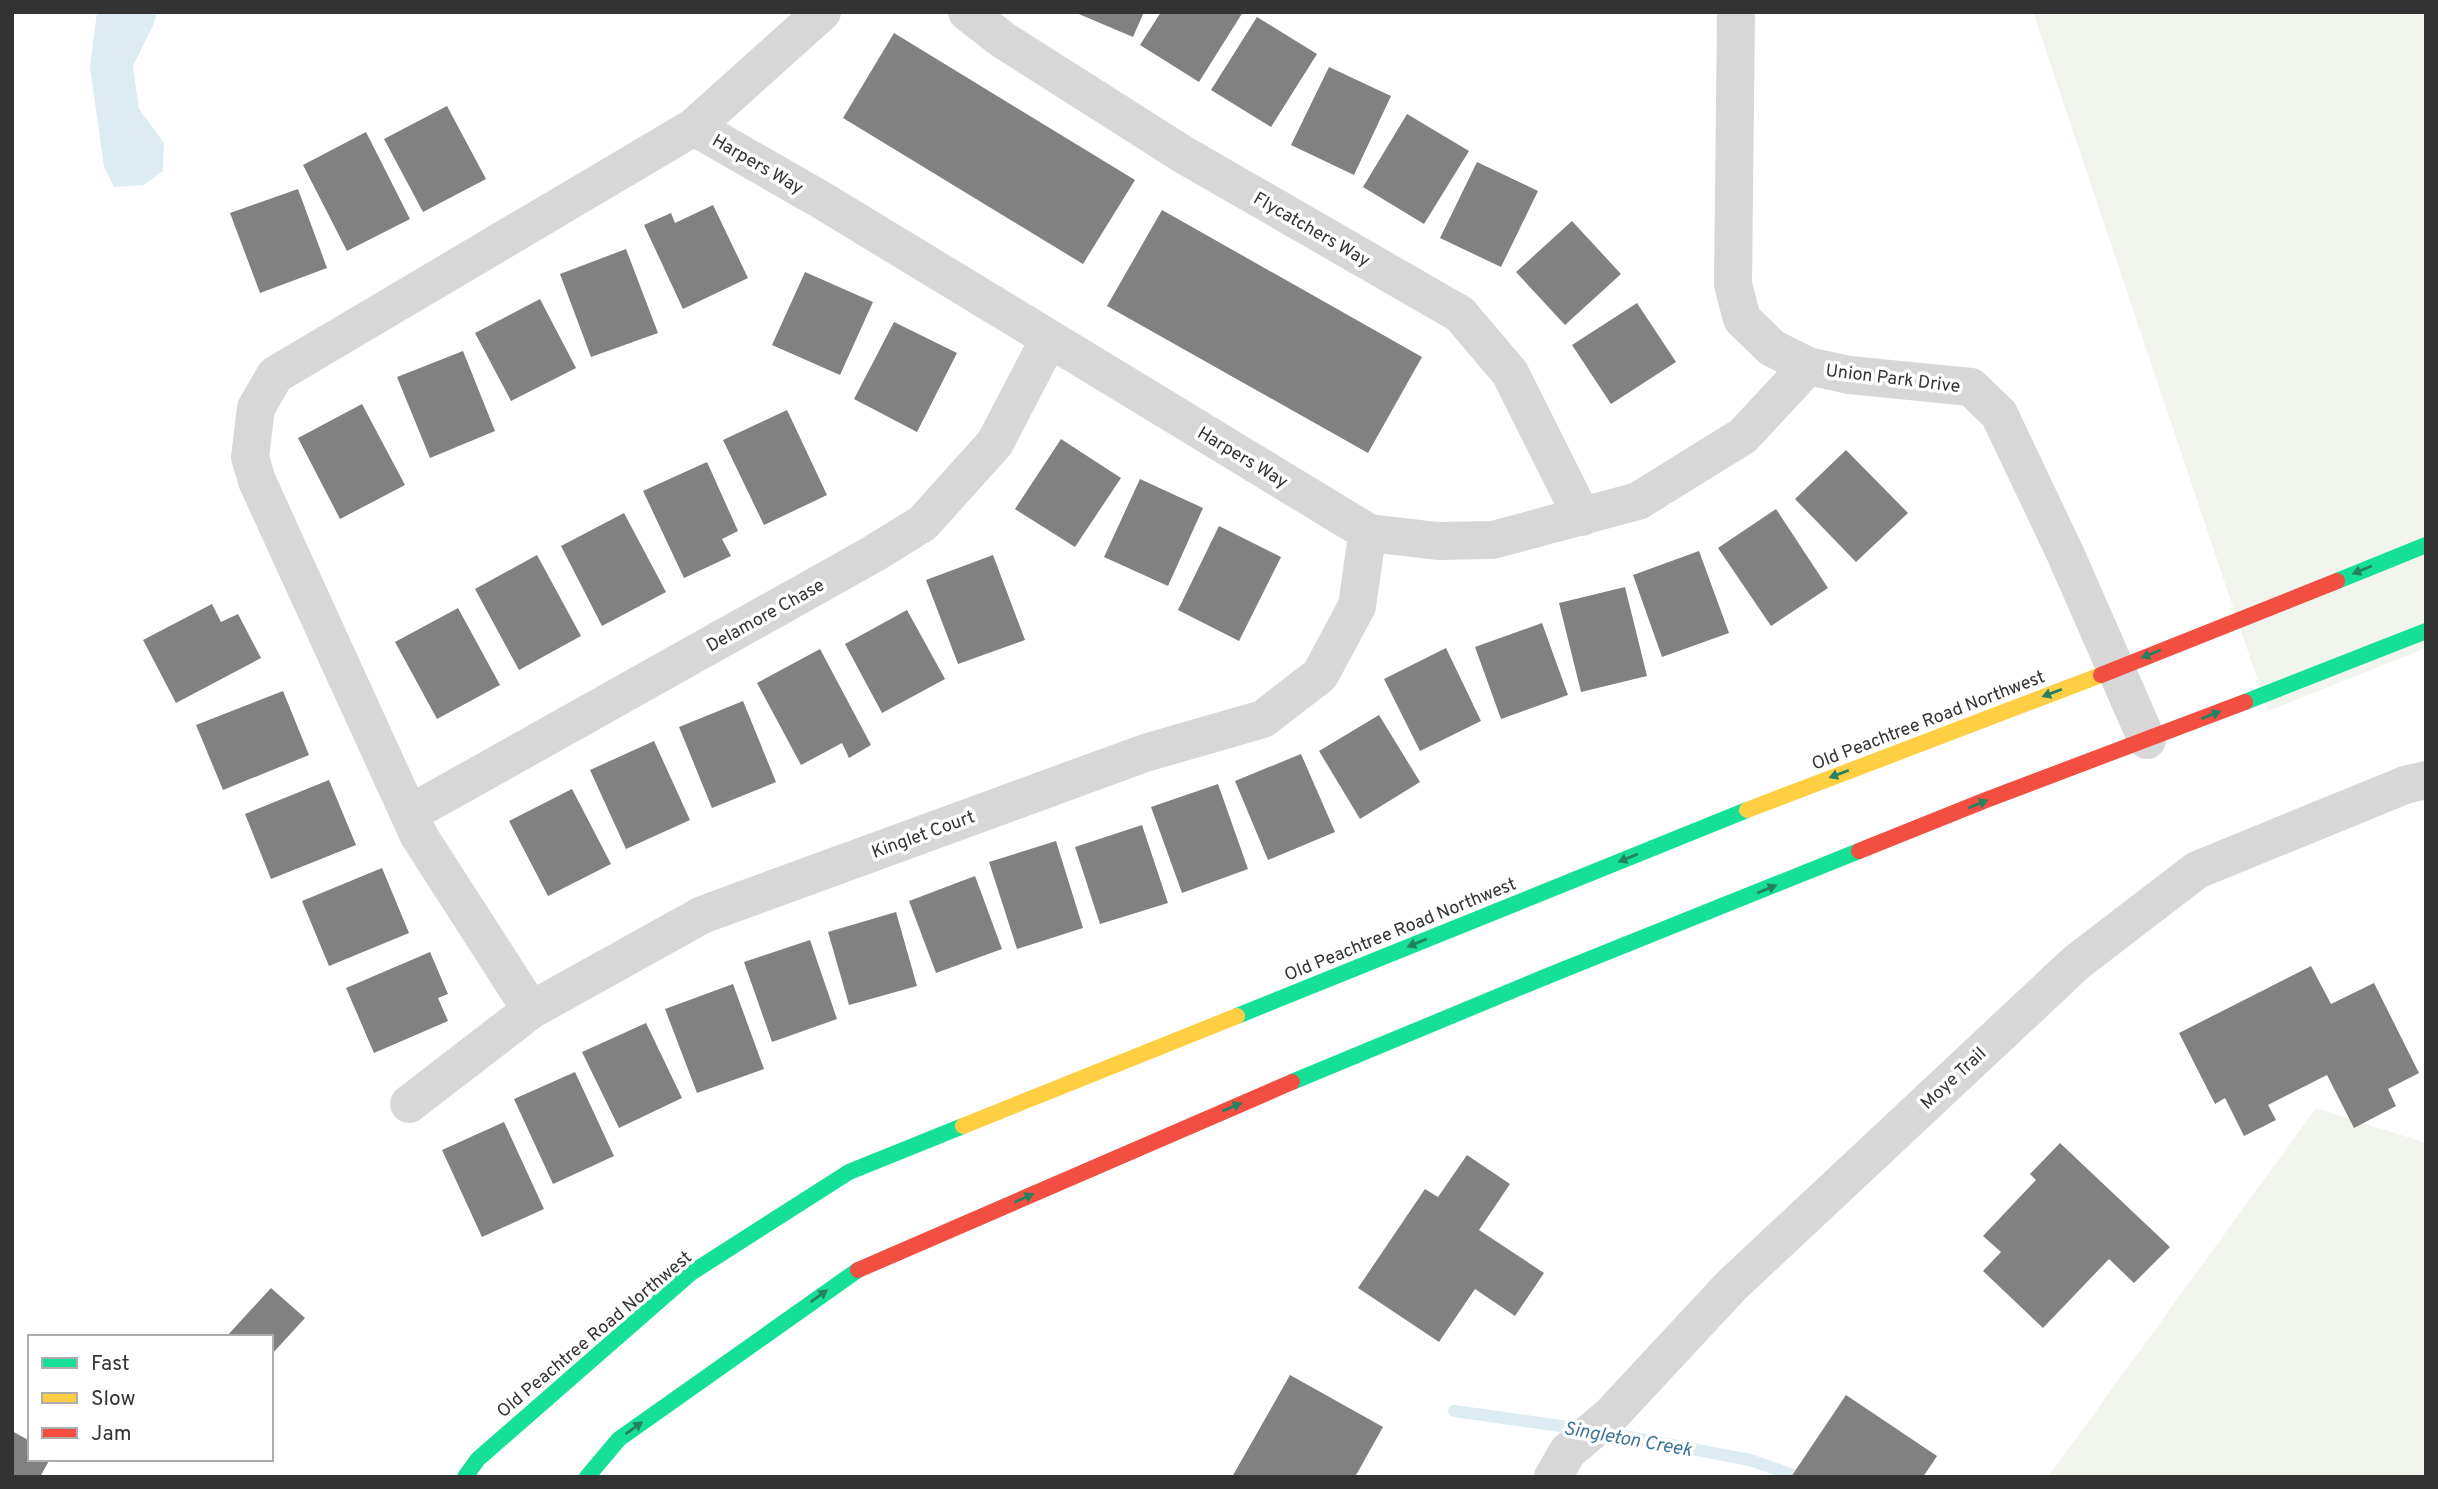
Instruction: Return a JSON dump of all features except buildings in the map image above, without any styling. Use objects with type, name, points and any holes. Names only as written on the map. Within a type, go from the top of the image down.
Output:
[{"type":"main road","name":"Old Peachtree Road Northwest","points":[[465,1477],[478,1459],[691,1273],[849,1172],[1832,776],[2116,668],[2426,545]]},
{"type":"main road","points":[[587,1477],[619,1439],[852,1272],[1223,1111],[1538,980],[1986,800],[2426,631]]},
{"type":"street","points":[[531,1010],[419,836],[408,814],[257,481],[250,457],[256,408],[275,375],[694,127],[822,12]]},
{"type":"street","name":"Flycatchers Way","points":[[967,12],[1003,40],[1184,155],[1460,314],[1510,373],[1582,517]]},
{"type":"street","name":"Union Park Drive","points":[[1736,12],[1733,284],[1742,318],[1772,348],[1808,366],[1849,375],[1971,387],[1999,414],[2065,553],[2147,740]]},
{"type":"street","name":"Harpers Way","points":[[694,127],[823,201],[1369,533],[1438,541],[1493,540],[1638,501],[1743,436],[1808,366]]},
{"type":"street","name":"Delamore Chase","points":[[408,814],[873,554],[923,523],[995,443],[1049,339]]},
{"type":"street","name":"Kinglet Court","points":[[409,1104],[531,1010],[702,915],[1145,753],[1264,719],[1320,675],[1357,606],[1369,533]]},
{"type":"street","name":"Moye Trail","points":[[1553,1477],[1568,1451],[1611,1415],[1731,1286],[2077,962],[2197,870],[2405,785],[2426,780]]},
{"type":"shaded area","points":[[97,12],[157,12],[133,66],[139,109],[164,143],[163,171],[144,185],[114,187],[104,167],[90,67]]},
{"type":"shaded area","points":[[2033,12],[2426,12],[2426,648],[2268,711]]},
{"type":"shaded area","points":[[2316,1108],[2426,1143],[2426,1477],[2048,1477]]},
{"type":"waterway","name":"Singleton Creek","points":[[1454,1411],[1582,1429]]},
{"type":"waterway","name":"Singleton Creek","points":[[1603,1432],[1750,1460],[1799,1477]]},
{"type":"traffic: fast","points":[[2337,581],[2426,545]]},
{"type":"traffic: fast","points":[[2245,702],[2426,631]]},
{"type":"traffic: fast","points":[[1237,1016],[1747,810]]},
{"type":"traffic: fast","points":[[1292,1082],[1859,851]]},
{"type":"traffic: fast","points":[[465,1477],[478,1459],[691,1273],[849,1172],[963,1126]]},
{"type":"traffic: fast","points":[[587,1477],[619,1439],[858,1270]]},
{"type":"traffic: slow","points":[[1747,810],[2101,675]]},
{"type":"traffic: slow","points":[[963,1126],[1237,1016]]},
{"type":"traffic: jam","points":[[2101,675],[2337,581]]},
{"type":"traffic: jam","points":[[1859,851],[2245,702]]},
{"type":"traffic: jam","points":[[858,1270],[1292,1082]]}]
